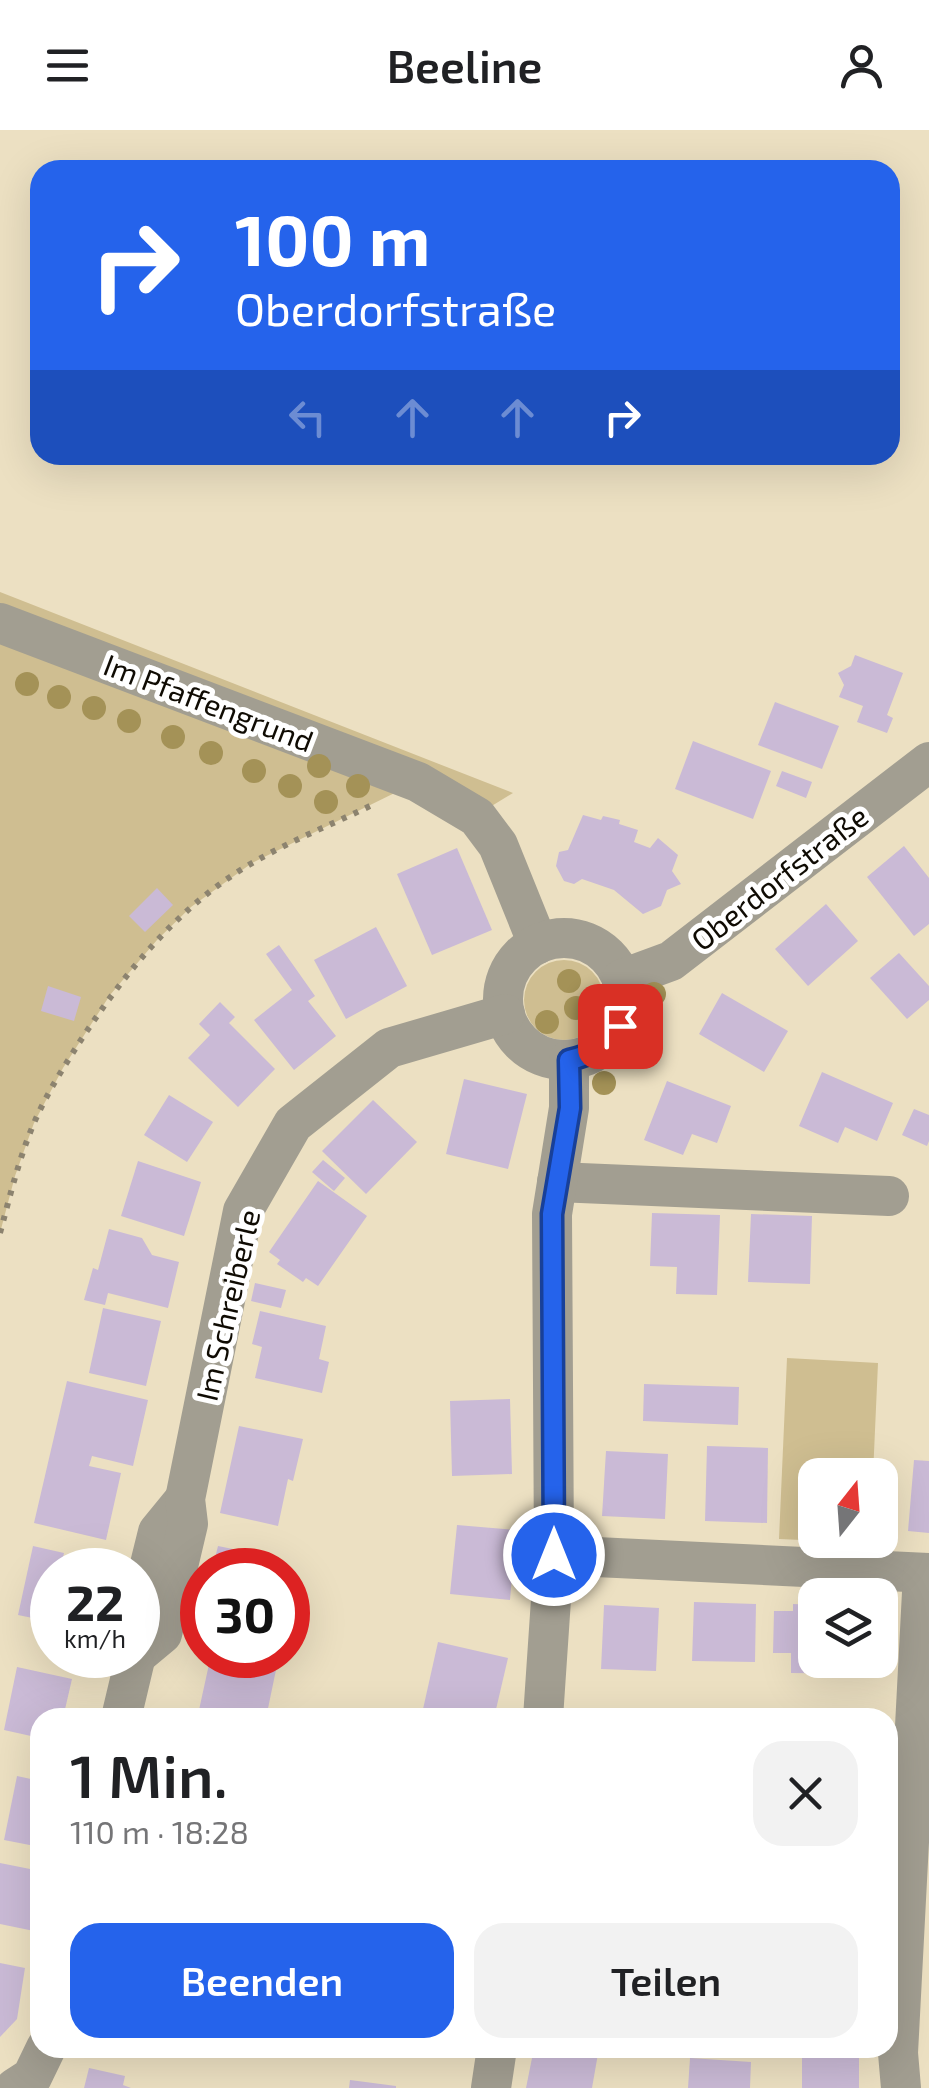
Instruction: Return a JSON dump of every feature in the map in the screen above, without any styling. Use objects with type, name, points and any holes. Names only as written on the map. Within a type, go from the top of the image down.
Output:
[{"type":"street","name":"Im Pfaffengrund","points":[[0,622],[418,782],[477,817],[498,845],[538,944]]},
{"type":"street","name":"Oberdorfstraße","points":[[622,979],[671,962],[929,762]]},
{"type":"street","points":[[552,940],[581,941],[606,955],[622,979],[625,1010],[620,1026],[599,1050],[585,1057],[555,1060],[528,1048],[510,1027],[505,1014],[509,973],[538,944],[552,940]]},
{"type":"street","name":"Im Schreiberle","points":[[160,1636],[188,1524],[185,1499],[243,1211],[293,1124],[389,1048],[505,1014]]},
{"type":"street","points":[[544,1708],[554,1555],[552,1214],[570,1108],[569,1060]]},
{"type":"street","points":[[557,1182],[889,1196]]},
{"type":"street","name":"Im Schreiberle","points":[[154,1548],[158,1532],[185,1499]]},
{"type":"street","points":[[554,1555],[926,1573],[898,2053],[901,2088]]},
{"type":"street","name":"Im Schreiberle","points":[[124,1708],[131,1678]]},
{"type":"street","points":[[16,2088],[32,2078],[41,2058]]},
{"type":"street","points":[[491,2088],[495,2058]]},
{"type":"path","points":[[0,1233],[34,1123],[63,1068],[110,995],[157,940],[191,906],[252,863],[418,782]]},
{"type":"shaded area","points":[[0,592],[513,793],[490,807],[417,782],[252,863],[191,907],[110,995],[63,1068],[34,1123],[0,1233]]},
{"type":"shaded area","points":[[564,960],[579,963],[592,972],[601,985],[601,1015],[592,1028],[579,1037],[564,1040],[549,1037],[536,1028],[527,1015],[524,1000],[527,985],[536,972],[549,963]]},
{"type":"shaded area","points":[[787,1358],[878,1363],[874,1458],[798,1458],[798,1540],[779,1539]]},
{"type":"building","points":[[855,655],[903,673],[887,715],[893,718],[887,733],[857,722],[863,706],[839,697],[844,685],[838,673],[851,666]]},
{"type":"building","points":[[775,702],[839,726],[822,769],[758,745]]},
{"type":"building","points":[[693,741],[771,771],[753,819],[675,789]]},
{"type":"building","points":[[782,771],[812,782],[806,798],[776,786]]},
{"type":"building","points":[[583,815],[620,820],[619,824],[638,830],[634,842],[650,848],[658,838],[678,855],[672,871],[681,884],[667,890],[661,906],[643,914],[614,890],[582,879],[574,884],[564,881],[556,866],[559,852],[568,850]]},
{"type":"building","points":[[904,846],[929,878],[929,924],[914,936],[867,877]]},
{"type":"building","points":[[457,848],[492,930],[432,955],[397,874]]},
{"type":"building","points":[[157,888],[173,905],[145,932],[129,916]]},
{"type":"building","points":[[826,904],[858,941],[808,986],[775,949]]},
{"type":"building","points":[[376,927],[407,986],[346,1019],[314,960]]},
{"type":"building","points":[[279,945],[315,996],[308,1001],[336,1036],[294,1070],[254,1020],[292,990],[266,954]]},
{"type":"building","points":[[899,953],[929,986],[929,1000],[907,1019],[870,978]]},
{"type":"building","points":[[48,986],[81,997],[74,1021],[41,1011]]},
{"type":"building","points":[[722,993],[788,1031],[764,1072],[699,1034]]},
{"type":"building","points":[[220,1002],[235,1017],[229,1023],[275,1069],[238,1107],[188,1058],[210,1035],[199,1024]]},
{"type":"building","points":[[822,1072],[893,1103],[877,1141],[845,1127],[838,1143],[799,1126]]},
{"type":"building","points":[[464,1079],[527,1094],[508,1169],[446,1154]]},
{"type":"building","points":[[667,1081],[731,1106],[717,1143],[692,1134],[683,1155],[644,1140]]},
{"type":"building","points":[[169,1095],[213,1122],[187,1162],[144,1135]]},
{"type":"building","points":[[373,1100],[417,1142],[366,1194],[322,1151]]},
{"type":"building","points":[[914,1109],[929,1115],[927,1146],[902,1135]]},
{"type":"building","points":[[323,1160],[345,1178],[334,1191],[312,1172]]},
{"type":"building","points":[[138,1161],[201,1182],[184,1236],[121,1216]]},
{"type":"building","points":[[318,1181],[367,1216],[318,1286],[306,1278],[303,1282],[277,1264],[280,1260],[269,1252]]},
{"type":"building","points":[[652,1213],[720,1215],[717,1295],[676,1294],[677,1267],[650,1266]]},
{"type":"building","points":[[751,1214],[812,1216],[810,1284],[748,1282]]},
{"type":"building","points":[[109,1229],[142,1238],[152,1255],[179,1262],[168,1308],[108,1293],[105,1305],[84,1300],[93,1268],[98,1270]]},
{"type":"building","points":[[255,1283],[286,1290],[281,1308],[251,1301]]},
{"type":"building","points":[[103,1308],[161,1321],[146,1386],[89,1373]]},
{"type":"building","points":[[260,1311],[326,1326],[319,1359],[329,1362],[322,1393],[255,1378],[262,1347],[252,1344]]},
{"type":"building","points":[[67,1381],[148,1400],[133,1466],[92,1456],[89,1466],[121,1473],[106,1540],[34,1523]]},
{"type":"building","points":[[644,1384],[739,1387],[738,1425],[643,1421]]},
{"type":"building","points":[[510,1399],[512,1474],[452,1476],[450,1401]]},
{"type":"building","points":[[239,1426],[303,1439],[293,1481],[288,1479],[278,1526],[220,1513]]},
{"type":"building","points":[[707,1446],[768,1448],[767,1523],[705,1521]]},
{"type":"building","points":[[606,1451],[668,1454],[665,1519],[602,1516]]},
{"type":"building","points":[[914,1460],[929,1461],[929,1533],[908,1531]]},
{"type":"building","points":[[457,1525],[516,1530],[510,1600],[450,1594]]},
{"type":"building","points":[[30,1560],[30,1617],[18,1615]]},
{"type":"building","points":[[694,1602],[756,1604],[755,1662],[692,1661]]},
{"type":"building","points":[[793,1604],[798,1604],[798,1673],[791,1673],[791,1653],[773,1653],[774,1611],[793,1611]]},
{"type":"building","points":[[604,1605],[659,1608],[656,1671],[601,1669]]},
{"type":"building","points":[[438,1642],[508,1658],[496,1708],[423,1708]]},
{"type":"building","points":[[17,1667],[30,1670],[30,1678],[72,1679],[65,1708],[30,1708],[30,1736],[4,1730]]},
{"type":"building","points":[[206,1678],[274,1678],[268,1708],[199,1708]]},
{"type":"building","points":[[17,1776],[30,1779],[30,1845],[4,1840]]},
{"type":"building","points":[[0,1863],[30,1869],[30,1930],[0,1924]]},
{"type":"building","points":[[0,1963],[25,1968],[17,2019],[0,2037]]},
{"type":"building","points":[[532,2058],[597,2058],[592,2088],[526,2088]]},
{"type":"building","points":[[690,2058],[751,2062],[750,2088],[688,2088]]},
{"type":"building","points":[[802,2058],[859,2058],[859,2088],[802,2088]]},
{"type":"building","points":[[89,2068],[125,2076],[123,2085],[131,2088],[84,2088]]},
{"type":"building","points":[[350,2080],[396,2086],[396,2088],[349,2088]]},
{"type":"route","points":[[554,1555],[552,1214],[570,1108],[569,1060],[599,1050],[620,1026]]}]
